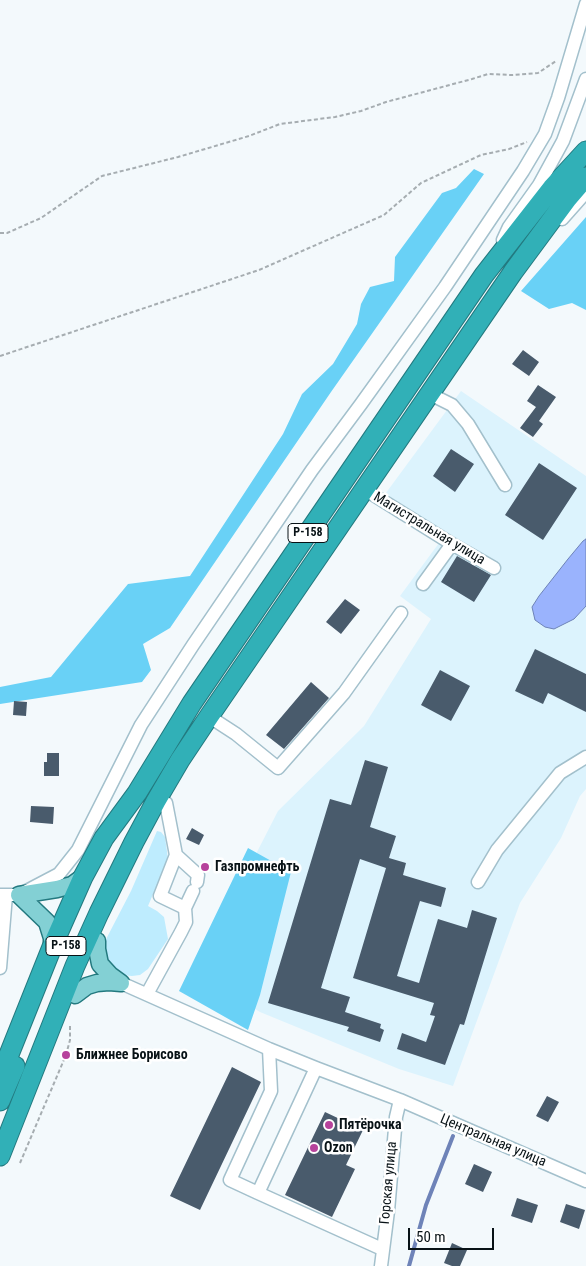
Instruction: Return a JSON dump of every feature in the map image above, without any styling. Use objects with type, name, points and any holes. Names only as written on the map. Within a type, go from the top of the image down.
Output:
[{"type":"highway","name":"Р-158","points":[[0,1101],[91,888],[137,793],[192,703],[484,275],[552,188],[586,150]]},
{"type":"highway","name":"Р-158","points":[[0,1156],[75,966],[134,842],[180,760],[513,272],[567,199],[586,177]]},
{"type":"highway","points":[[0,1172],[83,972],[127,876],[147,836],[228,701],[255,650]]},
{"type":"highway","points":[[0,1077],[52,947],[83,877],[104,838],[137,793]]},
{"type":"main road","points":[[8,895],[57,889],[72,885],[83,877]]},
{"type":"main road","points":[[8,895],[47,922],[52,938],[52,947]]},
{"type":"main road","points":[[97,941],[100,964],[121,983]]},
{"type":"main road","points":[[75,995],[87,986],[97,983],[121,983]]},
{"type":"street","points":[[0,968],[8,895],[59,874],[78,850],[140,725],[312,470],[445,287],[546,134],[586,4]]},
{"type":"street","points":[[484,275],[509,228],[538,185],[563,141],[586,79]]},
{"type":"street","points":[[513,272],[586,192]]},
{"type":"street","points":[[430,394],[452,405],[468,424],[505,485]]},
{"type":"street","name":"Магистральная улица","points":[[364,489],[494,568]]},
{"type":"street","points":[[423,584],[452,544]]},
{"type":"street","points":[[216,721],[236,734],[278,768],[344,694],[401,613]]},
{"type":"street","points":[[478,882],[497,850],[560,772],[586,758]]},
{"type":"street","points":[[166,803],[176,855],[160,896],[185,908]]},
{"type":"street","points":[[147,994],[186,922],[185,908],[198,875],[176,855]]},
{"type":"street","name":"Центральная улица","points":[[121,983],[270,1049],[400,1100],[586,1181]]},
{"type":"street","points":[[270,1049],[271,1091],[230,1180],[382,1249]]},
{"type":"street","points":[[258,1193],[316,1068]]},
{"type":"street","name":"Горская улица","points":[[381,1266],[396,1117],[400,1100]]},
{"type":"path","points":[[0,233],[7,233],[41,218],[102,176],[178,157],[249,136],[280,124],[335,117],[361,111],[386,102],[488,74],[538,73],[561,58],[565,52],[573,47]]},
{"type":"path","points":[[0,356],[259,270],[384,215],[421,182],[481,155],[509,149],[546,134]]},
{"type":"path","points":[[20,1163],[66,1054],[70,1040],[69,1025],[71,1016]]},
{"type":"shaded area","points":[[474,169],[484,174],[331,392],[170,628],[143,644],[151,670],[142,682],[0,704],[0,687],[51,677],[128,584],[190,576],[283,434],[302,394],[333,364],[357,324],[361,304],[370,287],[394,281],[395,257],[442,193],[456,188]]},
{"type":"shaded area","points":[[586,217],[586,310],[572,303],[549,309],[521,291]]},
{"type":"shaded area","points":[[461,391],[586,476],[586,789],[580,796],[561,838],[520,903],[453,1086],[399,1069],[260,1012],[195,973],[278,811],[364,726],[431,619],[400,596],[439,543],[380,501]]},
{"type":"shaded area","points":[[586,539],[586,606],[574,619],[554,629],[545,627],[535,620],[532,607],[568,559]]},
{"type":"shaded area","points":[[157,831],[161,832],[165,837],[168,859],[148,906],[164,917],[168,939],[148,969],[140,975],[120,975],[109,969],[102,947],[131,891]]},
{"type":"shaded area","points":[[248,848],[291,872],[260,995],[248,1030],[179,991]]},
{"type":"building","points":[[523,350],[539,362],[529,376],[512,364]]},
{"type":"building","points":[[538,385],[556,397],[539,421],[543,424],[533,437],[520,428],[536,407],[527,401]]},
{"type":"building","points":[[451,449],[474,464],[455,492],[433,476]]},
{"type":"building","points":[[539,463],[577,488],[543,540],[505,515]]},
{"type":"building","points":[[457,556],[491,575],[474,602],[441,582]]},
{"type":"building","points":[[345,599],[360,610],[341,634],[326,622]]},
{"type":"building","points":[[535,649],[586,674],[586,712],[548,693],[543,704],[515,691]]},
{"type":"building","points":[[440,670],[470,686],[451,721],[421,705]]},
{"type":"building","points":[[311,682],[329,698],[284,749],[266,735]]},
{"type":"building","points":[[14,701],[27,702],[26,716],[13,715]]},
{"type":"building","points":[[47,753],[59,753],[59,776],[44,776],[44,762],[47,762]]},
{"type":"building","points":[[365,760],[388,767],[370,827],[396,836],[389,858],[406,863],[403,875],[446,888],[441,907],[420,901],[397,976],[419,983],[438,919],[467,928],[472,910],[497,918],[464,1025],[460,1024],[445,1065],[397,1049],[402,1033],[426,1042],[435,1016],[430,1015],[434,1003],[353,978],[386,868],[360,859],[321,988],[350,997],[345,1012],[381,1024],[380,1028],[384,1030],[380,1042],[347,1031],[349,1027],[268,1003],[330,799],[351,805]]},
{"type":"building","points":[[31,806],[54,807],[53,824],[30,822]]},
{"type":"building","points":[[192,828],[204,835],[199,845],[186,839]]},
{"type":"building","points":[[232,1067],[261,1082],[200,1210],[170,1196]]},
{"type":"building","points":[[547,1096],[559,1102],[548,1122],[536,1116]]},
{"type":"building","points":[[325,1112],[363,1130],[346,1165],[355,1169],[332,1217],[285,1195]]},
{"type":"building","points":[[474,1164],[492,1172],[483,1192],[465,1184]]},
{"type":"building","points":[[517,1198],[538,1205],[532,1223],[511,1216]]},
{"type":"building","points":[[566,1204],[585,1210],[579,1229],[560,1222]]},
{"type":"building","points":[[452,1243],[467,1250],[460,1266],[444,1263]]},
{"type":"waterway","points":[[409,1266],[426,1205],[453,1136]]},
{"type":"place","name":"Газпромнефть","points":[[205,867]]},
{"type":"place","name":"Ближнее Борисово","points":[[66,1055]]},
{"type":"place","name":"Пятёрочка","points":[[329,1125]]},
{"type":"place","name":"Ozon","points":[[314,1148]]}]
